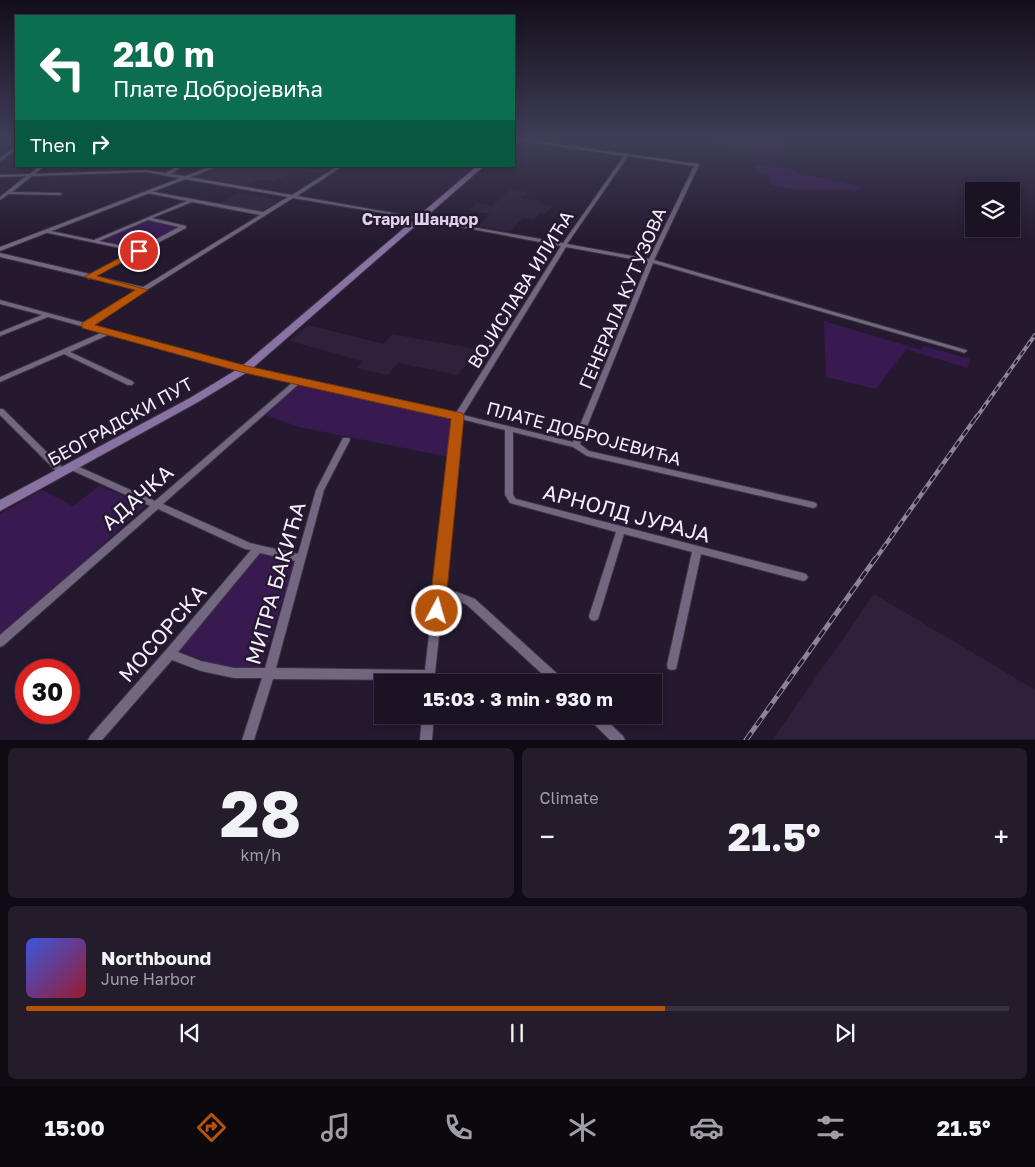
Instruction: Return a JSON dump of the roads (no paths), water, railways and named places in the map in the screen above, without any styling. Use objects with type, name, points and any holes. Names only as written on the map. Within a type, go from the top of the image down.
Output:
[{"type":"main road","name":"БЕОГРАДСКИ ПУТ","points":[[0,506],[245,369],[472,174]]},
{"type":"street","points":[[0,176],[57,174]]},
{"type":"street","points":[[155,174],[419,218],[651,261],[964,351]]},
{"type":"street","points":[[0,249],[197,174]]},
{"type":"street","points":[[86,325],[329,174]]},
{"type":"street","name":"ВОЈИСЛАВА ИЛИЋА","points":[[458,416],[564,245],[614,174]]},
{"type":"street","name":"ГЕНЕРАЛА КУТУЗОВА","points":[[576,445],[651,261],[694,174]]},
{"type":"street","points":[[0,199],[31,175]]},
{"type":"street","points":[[149,192],[264,214]]},
{"type":"street","points":[[8,193],[60,194]]},
{"type":"street","points":[[96,240],[190,200]]},
{"type":"street","points":[[89,277],[184,227],[147,219]]},
{"type":"street","points":[[48,231],[96,240],[139,251]]},
{"type":"street","points":[[0,255],[144,290]]},
{"type":"street","name":"ПЛАТЕ ДОБРОЈЕВИЋА","points":[[1,303],[245,369],[458,416],[576,445],[587,452],[812,505]]},
{"type":"street","points":[[0,334],[46,316]]},
{"type":"street","points":[[0,380],[110,332]]},
{"type":"street","points":[[65,352],[130,383]]},
{"type":"street","name":"АДАЧКА","points":[[0,642],[298,381]]},
{"type":"street","points":[[0,411],[67,470],[258,549],[299,558]]},
{"type":"street","points":[[431,674],[458,416]]},
{"type":"street","name":"АРНОЛД ЈУРАЈА","points":[[509,429],[509,495],[513,501],[803,577]]},
{"type":"street","name":"МИТРА БАКИЋА","points":[[248,740],[269,673],[299,558],[320,490],[346,440]]},
{"type":"street","points":[[594,616],[621,530]]},
{"type":"street","name":"МОСОРСКА","points":[[94,740],[170,654],[258,549]]},
{"type":"street","points":[[672,665],[697,550]]},
{"type":"street","points":[[439,595],[457,596],[470,602],[549,674]]},
{"type":"street","points":[[170,654],[217,671],[374,677]]},
{"type":"street","points":[[426,740],[427,724]]},
{"type":"street","points":[[602,724],[619,740]]},
{"type":"railway","points":[[976,418],[1035,335]]},
{"type":"railway","points":[[874,561],[977,416]]},
{"type":"railway","points":[[746,740],[875,559]]},
{"type":"district","name":"Стари Шандор","points":[[420,219]]}]
